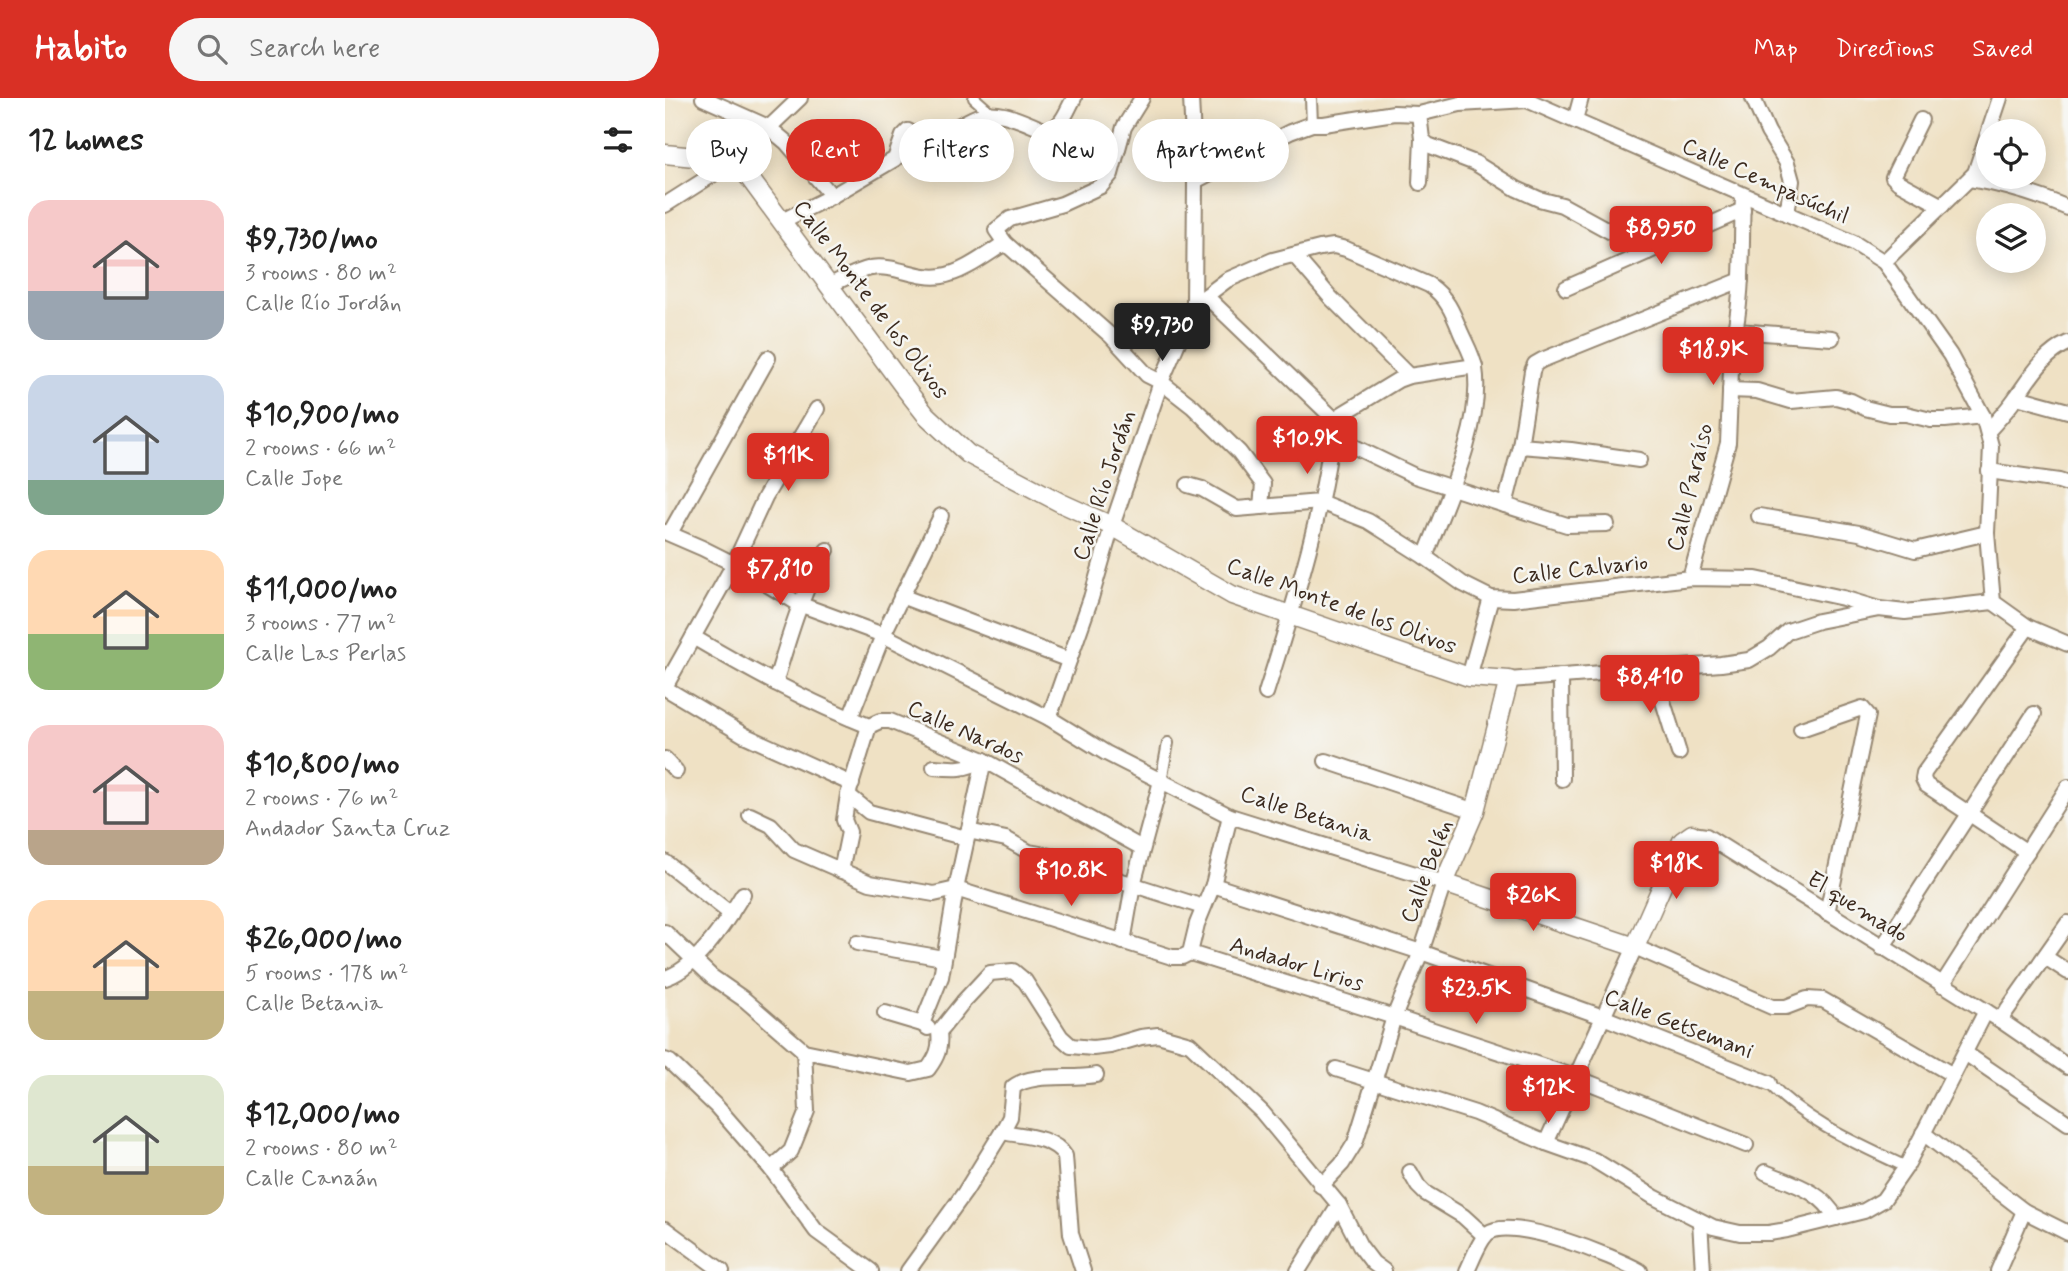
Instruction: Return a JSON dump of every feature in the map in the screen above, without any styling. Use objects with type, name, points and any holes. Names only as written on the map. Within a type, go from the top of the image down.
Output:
[{"type":"street","points":[[703,98],[726,102],[755,119]]},
{"type":"street","points":[[772,123],[800,98]]},
{"type":"street","points":[[974,98],[991,113]]},
{"type":"street","points":[[782,221],[832,196],[895,159],[903,136],[908,131],[929,141],[980,115],[991,113],[1047,131],[1053,130],[1074,98]]},
{"type":"street","points":[[1142,98],[1124,127],[1111,174],[1101,187],[1062,204],[1010,219],[996,230],[1005,243],[1111,336],[1147,375],[1161,382],[1193,407],[1239,452],[1263,484],[1261,507]]},
{"type":"street","name":"Calle Río Jordán","points":[[1191,98],[1192,119]]},
{"type":"street","points":[[1311,98],[1312,124]]},
{"type":"street","points":[[1576,120],[1581,98]]},
{"type":"street","points":[[1753,98],[1768,132],[1787,163],[1792,181],[1787,214]]},
{"type":"street","points":[[1993,119],[2000,98]]},
{"type":"street","name":"Calle Cempasúchil","points":[[1289,133],[1312,124],[1394,113],[1419,114],[1460,104],[1526,99],[1576,120],[1743,203],[1787,214],[1854,243],[1884,262],[1950,355],[1989,431],[1991,446],[1987,533],[1993,602]]},
{"type":"street","points":[[1419,114],[1422,139],[1420,183]]},
{"type":"street","points":[[1921,120],[1893,177],[1942,206]]},
{"type":"street","points":[[772,131],[799,156],[832,196]]},
{"type":"street","points":[[1422,139],[1428,145],[1475,163],[1517,189],[1562,205],[1648,253]]},
{"type":"street","points":[[665,154],[686,156]]},
{"type":"street","points":[[1884,262],[1970,179],[1976,170]]},
{"type":"street","points":[[1970,179],[2011,186],[2068,208]]},
{"type":"street","points":[[665,205],[701,182]]},
{"type":"street","name":"Calle Monte de los Olivos","points":[[753,182],[926,415],[968,454],[1061,503],[1112,526],[1232,595],[1469,677],[1509,680],[1749,660],[1769,648],[1788,631],[1818,621],[1879,609],[1905,612],[1993,602]]},
{"type":"street","name":"Calle Río Jordán","points":[[1049,718],[1083,623],[1112,526],[1161,382],[1200,301],[1195,182]]},
{"type":"street","points":[[1566,288],[1648,253],[1743,203]]},
{"type":"street","name":"Calle Paraíso","points":[[1690,578],[1728,443],[1734,338],[1741,280],[1743,203]]},
{"type":"street","points":[[830,285],[872,268],[941,276],[960,271],[1005,243]]},
{"type":"street","points":[[1334,419],[1200,301],[1227,280],[1273,260],[1334,246],[1405,275],[1439,292],[1448,302],[1475,366],[1477,399],[1467,446],[1425,557]]},
{"type":"street","points":[[1294,255],[1331,299],[1409,376]]},
{"type":"street","points":[[1504,505],[1520,446],[1535,364],[1741,280]]},
{"type":"street","points":[[1687,360],[1734,338],[1832,338]]},
{"type":"street","points":[[1989,431],[2017,397],[2033,372],[2050,354],[2068,343]]},
{"type":"street","points":[[668,533],[768,358]]},
{"type":"street","points":[[1334,419],[1398,380],[1475,366]]},
{"type":"street","points":[[1730,390],[1757,391],[1791,401],[1836,397],[1889,414],[1906,414],[1931,420],[1983,416]]},
{"type":"street","points":[[2017,397],[2068,411]]},
{"type":"street","points":[[817,409],[765,498],[734,565],[665,688],[744,735],[850,790],[869,812],[967,834],[1006,839],[1029,852],[1061,858],[1203,907]]},
{"type":"street","points":[[1266,693],[1291,615],[1320,502],[1334,419]]},
{"type":"street","points":[[1332,436],[1415,476],[1504,505],[1567,524],[1607,523]]},
{"type":"street","points":[[1520,446],[1639,460]]},
{"type":"street","points":[[1989,471],[2068,484]]},
{"type":"street","name":"Calle Calvario","points":[[1188,485],[1202,489],[1237,509],[1320,502],[1368,522],[1463,584],[1491,598],[1513,599],[1690,578],[1756,579],[1843,598],[1879,609]]},
{"type":"street","points":[[850,718],[883,635],[941,516]]},
{"type":"street","points":[[1759,516],[1859,533],[1915,550],[1987,533]]},
{"type":"street","name":"Calle Betania","points":[[668,533],[734,565],[799,604],[883,635],[1049,718],[1106,753],[1230,816],[1444,883],[1635,947],[1772,1007],[1786,1007],[1807,999],[1823,1000],[1953,1075]]},
{"type":"street","points":[[775,683],[799,604],[811,575],[827,550]]},
{"type":"street","points":[[901,596],[1069,660]]},
{"type":"street","points":[[1469,677],[1491,598]]},
{"type":"street","points":[[1993,602],[2028,627],[2068,644]]},
{"type":"street","points":[[2027,852],[1926,785],[1923,779],[1924,773],[2028,627]]},
{"type":"street","name":"Calle Nardos","points":[[693,636],[745,668],[850,718],[869,726],[880,721],[890,722],[983,760],[1142,848]]},
{"type":"street","points":[[1653,669],[1679,752]]},
{"type":"street","points":[[1561,676],[1562,779]]},
{"type":"street","name":"Calle Belén","points":[[1321,1186],[1342,1164],[1355,1143],[1394,1017],[1421,952],[1444,883],[1475,811],[1509,680]]},
{"type":"street","points":[[1801,729],[1862,708],[1868,715],[1827,913]]},
{"type":"street","points":[[1882,948],[2034,714]]},
{"type":"street","points":[[841,871],[849,832],[844,820],[869,726]]},
{"type":"street","points":[[1123,942],[1133,885],[1161,781],[1168,743]]},
{"type":"street","points":[[665,759],[676,771]]},
{"type":"street","points":[[934,767],[968,768],[983,760]]},
{"type":"street","points":[[922,1024],[941,977],[983,760]]},
{"type":"street","points":[[1326,761],[1475,811]]},
{"type":"street","points":[[1942,985],[2068,787]]},
{"type":"street","points":[[750,815],[771,825],[794,850],[870,883],[934,894],[956,889]]},
{"type":"street","points":[[1186,955],[1213,885],[1230,816]]},
{"type":"street","points":[[1546,1143],[1682,841],[1692,834]]},
{"type":"street","name":"El quemado","points":[[1692,834],[1706,836],[2000,1020],[2068,1067]]},
{"type":"street","points":[[665,862],[731,914]]},
{"type":"street","name":"Calle Getsemani","points":[[1213,885],[1421,952],[1603,1017],[1769,1083],[1822,1125],[1906,1167]]},
{"type":"street","name":"Andador Lirios","points":[[956,889],[1172,957],[1186,955],[1394,1017],[1575,1077],[1746,1146]]},
{"type":"street","points":[[665,978],[695,959],[731,914],[743,894]]},
{"type":"street","points":[[2000,1020],[2068,923]]},
{"type":"street","points":[[665,932],[712,976],[745,1000],[804,1051],[911,1073],[928,1069],[936,1058],[940,1045],[939,1032],[990,973],[1000,971],[1013,971],[1025,981],[1061,1037],[1071,1046],[1110,1046],[1158,1035],[1190,1044],[1262,1112],[1339,1205],[1360,1245],[1384,1271]]},
{"type":"street","points":[[857,943],[943,958]]},
{"type":"street","points":[[2045,957],[2068,972]]},
{"type":"street","points":[[1336,1069],[1475,1113],[1594,1160],[1654,1197],[1713,1227],[1740,1233],[1769,1233],[1864,1211],[1883,1200],[1906,1167],[1986,1012]]},
{"type":"street","points":[[885,1013],[939,1032]]},
{"type":"street","points":[[771,1170],[791,1150],[807,1111],[804,1051]]},
{"type":"street","points":[[1965,1054],[2068,1123]]},
{"type":"street","points":[[665,1060],[717,1107],[771,1170],[817,1231],[871,1271]]},
{"type":"street","points":[[908,1271],[965,1192],[1002,1132],[1010,1117],[1013,1087],[1028,1079],[1096,1075]]},
{"type":"street","points":[[1002,1132],[1053,1143],[1061,1149],[1065,1156],[1071,1234],[1083,1271]]},
{"type":"street","points":[[1923,1133],[2024,1211],[2068,1233]]},
{"type":"street","points":[[1410,1172],[1417,1186],[1463,1216],[1485,1236]]},
{"type":"street","points":[[1765,1172],[1820,1196],[1836,1218]]},
{"type":"street","points":[[1303,1267],[1339,1205]]},
{"type":"street","points":[[1998,1271],[2024,1211]]},
{"type":"street","points":[[1700,1221],[1703,1271]]},
{"type":"street","points":[[1467,1271],[1485,1236],[1496,1229],[1508,1228],[1526,1229],[1606,1255],[1640,1271]]},
{"type":"street","points":[[665,1229],[719,1271]]}]
